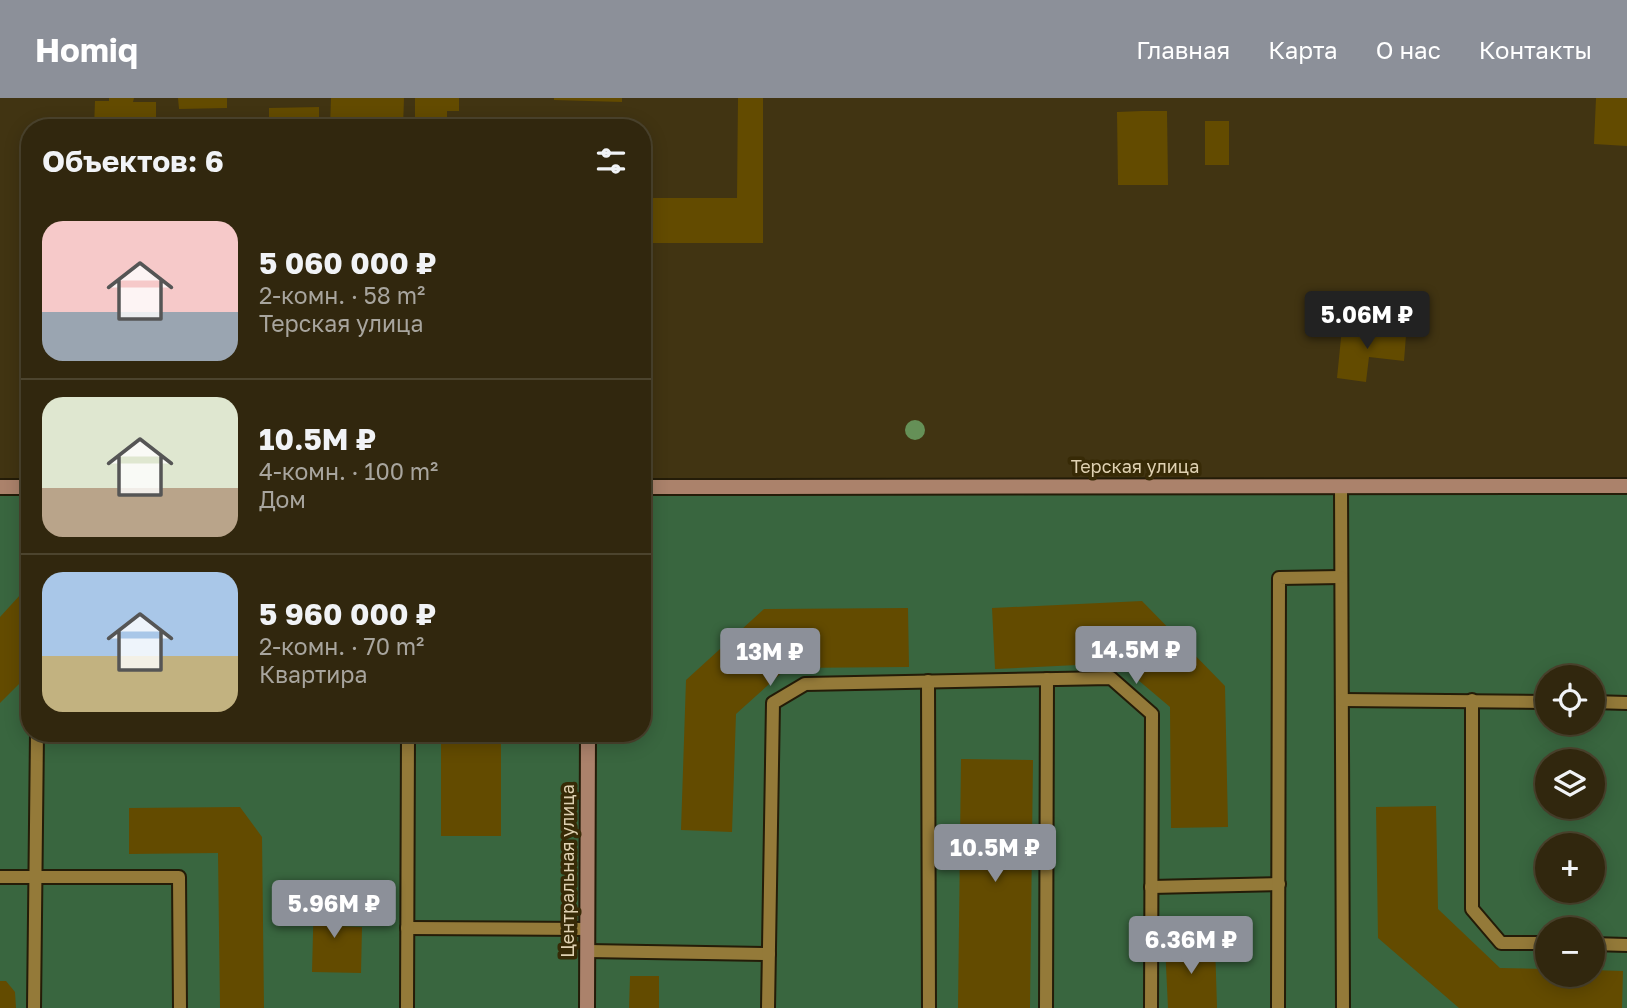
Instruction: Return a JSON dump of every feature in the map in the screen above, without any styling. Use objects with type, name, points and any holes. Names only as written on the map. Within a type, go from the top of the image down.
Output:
[{"type":"street","name":"Терская улица","points":[[651,487],[1627,486]]},
{"type":"street","points":[[0,487],[21,487]]},
{"type":"street","name":"Центральная улица","points":[[587,1008],[588,742]]},
{"type":"lane","points":[[1341,486],[1343,1008]]},
{"type":"lane","points":[[1278,1008],[1279,578],[1341,577]]},
{"type":"lane","points":[[768,1008],[773,703],[806,684],[1111,678],[1152,714],[1151,1008]]},
{"type":"lane","points":[[1046,1008],[1047,679]]},
{"type":"lane","points":[[928,681],[929,1008]]},
{"type":"lane","points":[[1342,700],[1535,702]]},
{"type":"lane","points":[[1472,700],[1472,909],[1501,943],[1535,943]]},
{"type":"lane","points":[[1605,702],[1627,703]]},
{"type":"lane","points":[[34,1008],[37,742]]},
{"type":"lane","points":[[407,1008],[408,742]]},
{"type":"lane","points":[[0,877],[179,877],[180,1008]]},
{"type":"lane","points":[[1151,887],[1279,884]]},
{"type":"lane","points":[[407,928],[587,929]]},
{"type":"lane","points":[[1605,944],[1627,944]]},
{"type":"lane","points":[[587,951],[769,954]]},
{"type":"green space","points":[[1627,486],[1627,1008],[0,1008],[0,487],[21,487],[21,742],[651,742],[651,487]]},
{"type":"building","points":[[109,98],[134,98],[133,102],[156,102],[156,119],[94,119],[95,101],[109,101]]},
{"type":"building","points":[[178,98],[227,98],[227,108],[179,109]]},
{"type":"building","points":[[331,98],[404,98],[403,119],[330,119]]},
{"type":"building","points":[[415,98],[459,98],[459,111],[447,111],[447,119],[415,119]]},
{"type":"building","points":[[622,98],[622,102],[554,100]]},
{"type":"building","points":[[738,98],[763,98],[763,243],[651,243],[651,198],[737,198]]},
{"type":"building","points":[[1596,98],[1627,98],[1627,146],[1594,144]]},
{"type":"building","points":[[319,107],[319,119],[269,119],[269,108]]},
{"type":"building","points":[[1167,111],[1168,185],[1118,185],[1117,112]]},
{"type":"building","points":[[1205,121],[1229,121],[1229,165],[1205,165]]},
{"type":"building","points":[[1342,328],[1406,335],[1404,361],[1369,357],[1366,382],[1337,378]]},
{"type":"building","points":[[21,594],[21,682],[0,703],[0,617]]},
{"type":"building","points":[[1142,601],[1225,686],[1228,827],[1171,828],[1170,707],[1118,663],[995,669],[992,608]]},
{"type":"building","points":[[908,608],[909,667],[787,668],[736,714],[732,832],[681,830],[686,680],[764,609]]},
{"type":"building","points":[[441,742],[501,742],[501,836],[441,836]]},
{"type":"building","points":[[961,759],[1033,760],[1030,1008],[958,1008]]},
{"type":"building","points":[[1436,806],[1438,909],[1500,968],[1535,969],[1535,987],[1605,987],[1605,970],[1623,971],[1622,1008],[1459,1008],[1378,938],[1376,807]]},
{"type":"building","points":[[240,807],[262,837],[264,1008],[220,1008],[218,853],[129,854],[129,808]]},
{"type":"building","points":[[314,895],[337,896],[336,926],[362,927],[361,973],[312,972]]},
{"type":"building","points":[[1215,943],[1217,1008],[1168,1008],[1165,945]]},
{"type":"building","points":[[630,976],[659,976],[659,1008],[629,1008]]},
{"type":"building","points":[[0,981],[6,981],[15,992],[16,1008],[0,1008]]}]
